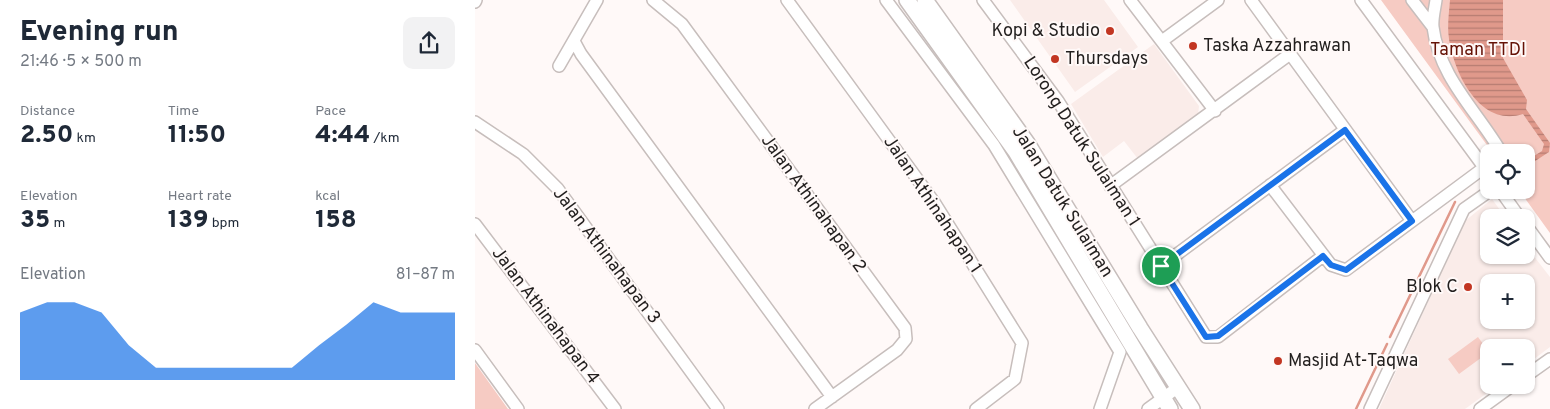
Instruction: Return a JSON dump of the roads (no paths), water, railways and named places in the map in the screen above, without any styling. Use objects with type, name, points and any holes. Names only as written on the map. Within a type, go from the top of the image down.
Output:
[{"type":"main road","name":"Jalan Datuk Sulaiman","points":[[907,0],[1016,152],[1038,201],[1168,405]]},
{"type":"main road","name":"Jalan Datuk Sulaiman","points":[[925,0],[1027,143],[1185,399]]},
{"type":"street","points":[[559,66],[597,0]]},
{"type":"street","name":"Jalan Athinahapan 2","points":[[653,0],[681,24],[905,328],[906,339],[897,350],[815,409]]},
{"type":"street","name":"Jalan Athinahapan 1","points":[[787,0],[934,202],[1022,343],[1015,379],[976,409]]},
{"type":"street","name":"Jalan Datuk Sulaiman","points":[[886,0],[993,145],[1038,201],[1119,352],[1100,409]]},
{"type":"street","name":"Lorong Datuk Sulaiman 1","points":[[983,0],[1058,101],[1206,337],[1218,336],[1323,256]]},
{"type":"street","points":[[1130,0],[1215,110]]},
{"type":"street","points":[[1162,41],[1218,0]]},
{"type":"street","points":[[1251,0],[1412,221]]},
{"type":"street","points":[[1361,0],[1480,160]]},
{"type":"street","points":[[1412,0],[1432,26],[1440,56],[1458,92],[1495,144]]},
{"type":"street","points":[[1432,26],[1436,0]]},
{"type":"street","points":[[574,42],[832,398]]},
{"type":"street","points":[[1111,186],[1290,54]]},
{"type":"street","name":"Jalan Athinahapan 3","points":[[475,122],[523,154],[558,189],[718,409]]},
{"type":"street","points":[[1161,266],[1345,130]]},
{"type":"street","points":[[1270,185],[1331,265],[1346,270],[1480,174]]},
{"type":"street","points":[[1370,409],[1464,210],[1480,198]]},
{"type":"street","name":"Jalan Athinahapan 4","points":[[475,224],[615,409]]},
{"type":"street","points":[[1535,237],[1550,258]]},
{"type":"street","points":[[475,350],[518,409]]},
{"type":"street","points":[[1535,370],[1550,359]]},
{"type":"street","points":[[1480,409],[1501,394]]},
{"type":"street","points":[[1148,409],[1185,399]]},
{"type":"waterway","points":[[1390,337],[1455,202]]},
{"type":"waterway","points":[[1356,409],[1387,344]]},
{"type":"place","name":"Kopi & Studio","points":[[1110,31]]},
{"type":"place","name":"Taska Azzahrawan","points":[[1193,46]]},
{"type":"place","name":"Thursdays","points":[[1055,59]]},
{"type":"place","name":"Blok C","points":[[1468,287]]},
{"type":"place","name":"Masjid At-Taqwa","points":[[1278,361]]},
{"type":"park label","name":"Taman TTDI","points":[[1478,50]]}]
